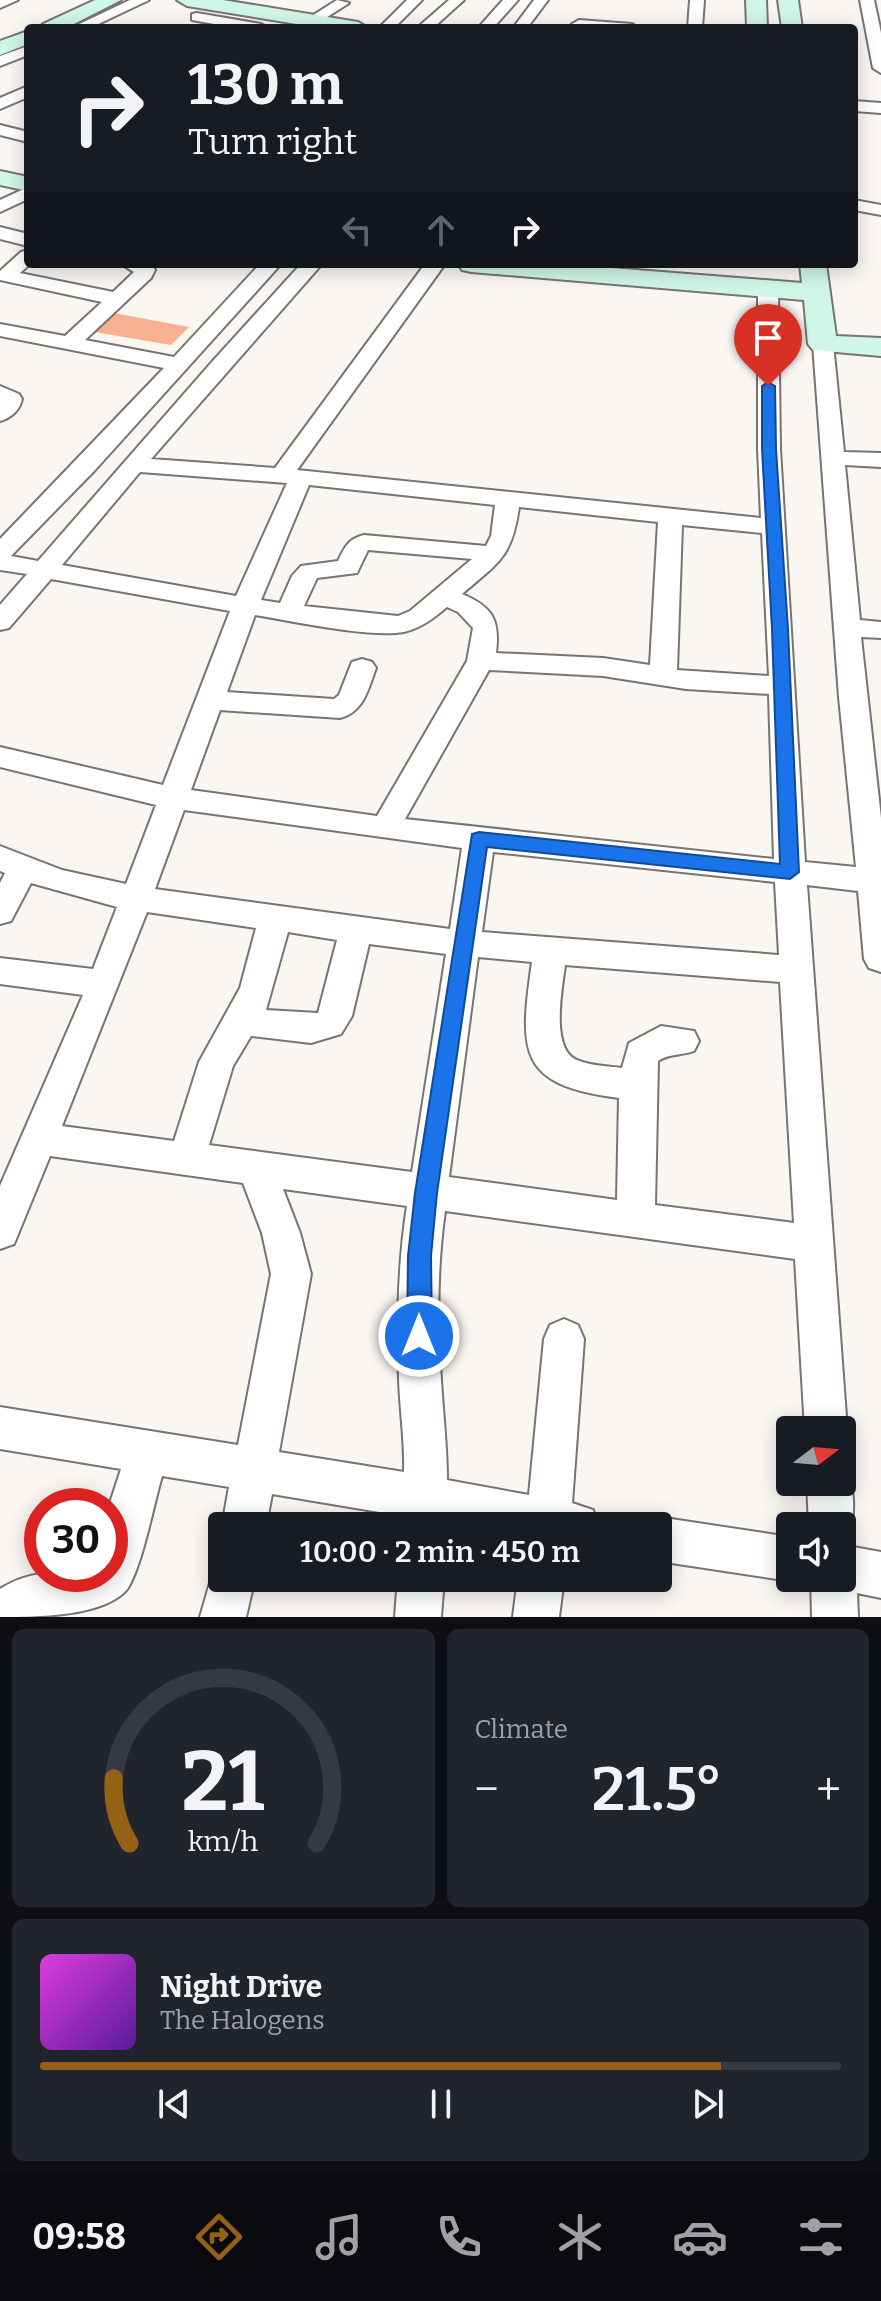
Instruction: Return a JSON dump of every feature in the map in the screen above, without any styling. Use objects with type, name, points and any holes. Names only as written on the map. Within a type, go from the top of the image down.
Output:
[{"type":"street","points":[[0,4],[11,0]]},
{"type":"street","points":[[59,24],[111,0]]},
{"type":"street","points":[[87,24],[142,0]]},
{"type":"street","points":[[390,24],[415,0]]},
{"type":"street","points":[[429,24],[457,0]]},
{"type":"street","points":[[489,24],[511,0]]},
{"type":"street","points":[[523,24],[541,0]]},
{"type":"street","points":[[695,24],[697,0]]},
{"type":"street","points":[[756,0],[757,24]]},
{"type":"street","points":[[788,0],[791,24]]},
{"type":"street","points":[[867,0],[881,68]]},
{"type":"street","points":[[302,17],[342,3]]},
{"type":"street","points":[[203,8],[302,17],[338,24]]},
{"type":"street","points":[[203,8],[249,24]]},
{"type":"street","points":[[579,24],[630,23]]},
{"type":"street","points":[[0,61],[14,44]]},
{"type":"street","points":[[0,104],[24,93]]},
{"type":"street","points":[[858,106],[881,108]]},
{"type":"street","points":[[0,130],[24,135]]},
{"type":"street","points":[[0,178],[24,183]]},
{"type":"street","points":[[0,207],[24,194]]},
{"type":"street","points":[[858,206],[881,210]]},
{"type":"street","points":[[0,233],[24,239]]},
{"type":"street","points":[[24,260],[6,276],[117,299]]},
{"type":"street","points":[[71,342],[144,274],[145,270],[140,268]]},
{"type":"street","points":[[0,553],[87,465],[176,364],[267,268]]},
{"type":"street","points":[[0,622],[308,268]]},
{"type":"street","points":[[2,1219],[40,1139],[104,984],[291,477],[432,268]]},
{"type":"street","points":[[813,268],[823,344],[847,628],[877,880],[881,959]]},
{"type":"street","points":[[570,269],[767,278],[816,292]]},
{"type":"street","points":[[767,278],[769,449],[790,872],[825,1416]]},
{"type":"street","points":[[0,330],[176,364]]},
{"type":"street","points":[[823,344],[881,347]]},
{"type":"street","points":[[0,393],[11,399],[10,405],[0,414]]},
{"type":"street","points":[[833,458],[881,460]]},
{"type":"street","points":[[135,465],[291,477],[774,527]]},
{"type":"street","points":[[0,562],[245,606],[383,625],[402,624],[419,617],[494,554],[503,536],[508,500]]},
{"type":"street","points":[[663,676],[670,517]]},
{"type":"street","points":[[289,611],[305,576],[317,569],[348,568],[358,545],[364,542],[494,554]]},
{"type":"street","points":[[386,828],[481,661],[486,628],[479,616],[467,606],[445,597]]},
{"type":"street","points":[[847,628],[881,630]]},
{"type":"street","points":[[481,661],[603,667],[663,676],[783,686]]},
{"type":"street","points":[[210,700],[340,709],[351,699],[362,668]]},
{"type":"street","points":[[0,757],[172,799],[479,839],[877,880]]},
{"type":"street","points":[[0,1428],[256,1472],[426,1512],[419,1256],[479,839]]},
{"type":"street","points":[[0,912],[12,864],[73,884],[137,898],[356,929],[462,943],[796,970]]},
{"type":"street","points":[[186,1159],[217,1062],[257,988],[275,918]]},
{"type":"street","points":[[241,1021],[311,1029],[329,1024],[335,1016],[356,929]]},
{"type":"street","points":[[550,950],[542,1033],[546,1051],[556,1066],[571,1074],[637,1085]]},
{"type":"street","points":[[0,971],[104,984]]},
{"type":"street","points":[[636,1221],[637,1085],[641,1053],[661,1040],[682,1041]]},
{"type":"street","points":[[40,1139],[815,1244]]},
{"type":"street","points":[[247,1512],[291,1274],[285,1241],[255,1169]]},
{"type":"street","points":[[558,1512],[564,1339]]},
{"type":"street","points":[[6,1617],[15,1602],[35,1595],[81,1592],[101,1587],[111,1574],[147,1453]]},
{"type":"street","points":[[672,1541],[776,1557]]},
{"type":"street","points":[[856,1571],[881,1575]]},
{"type":"street","points":[[223,1617],[229,1592]]},
{"type":"street","points":[[418,1617],[420,1592]]},
{"type":"street","points":[[536,1617],[539,1592]]},
{"type":"street","points":[[834,1592],[835,1617]]},
{"type":"building","points":[[108,312],[189,327],[171,345],[89,331]]},
{"type":"route","points":[[419,1336],[419,1256],[426,1193],[479,839],[790,872],[768,386]]}]
